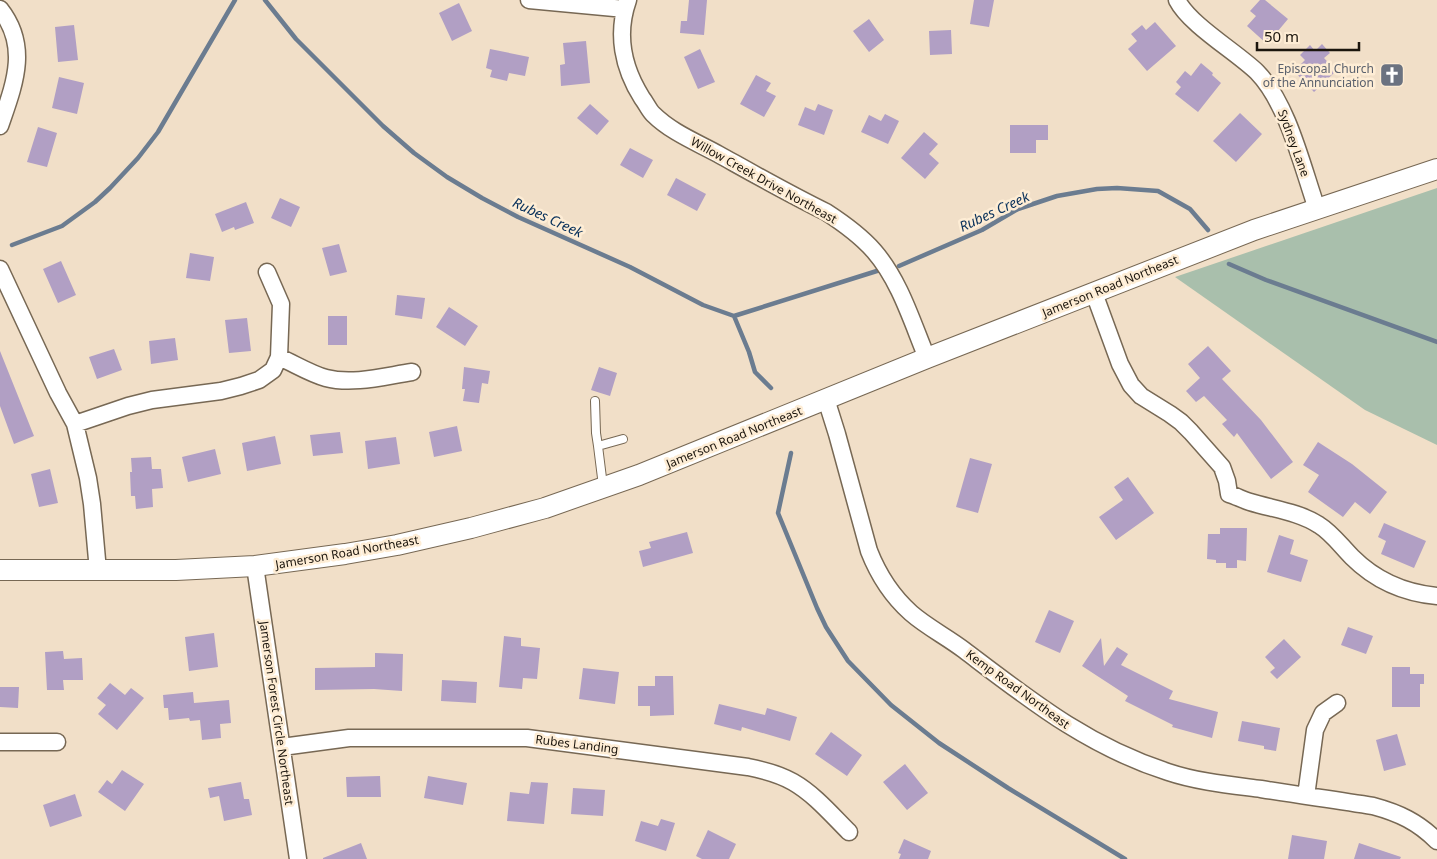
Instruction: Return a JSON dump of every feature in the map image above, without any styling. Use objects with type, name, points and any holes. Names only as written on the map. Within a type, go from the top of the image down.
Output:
[{"type":"street","points":[[529,0],[627,4]]},
{"type":"street","name":"Sydney Lane","points":[[1177,0],[1199,25],[1246,63],[1269,86],[1286,119],[1317,209]]},
{"type":"street","name":"Willow Creek Drive Northeast","points":[[627,4],[622,25],[626,65],[633,84],[652,113],[670,128],[826,212],[864,240],[888,269],[900,291],[927,358]]},
{"type":"street","points":[[0,9],[6,16],[14,34],[17,66],[14,83],[0,126]]},
{"type":"street","name":"Jamerson Road Northeast","points":[[0,570],[176,570],[255,566],[345,554],[462,530],[545,508],[603,488],[1254,230],[1437,169]]},
{"type":"street","points":[[0,269],[58,393],[75,424],[88,478],[98,571]]},
{"type":"street","points":[[75,424],[152,400],[221,391],[259,380],[273,370],[280,357],[281,304],[267,272]]},
{"type":"street","points":[[1094,293],[1120,364],[1132,385],[1141,396],[1182,422],[1191,432],[1222,467],[1229,494],[1250,502],[1292,513],[1319,524],[1363,568],[1375,576],[1405,590],[1437,596]]},
{"type":"street","points":[[280,357],[325,377],[342,380],[360,380],[412,372]]},
{"type":"street","name":"Kemp Road Northeast","points":[[826,400],[875,567],[898,599],[912,614],[950,639],[1035,705],[1063,724],[1131,759],[1169,773],[1194,779],[1373,806],[1410,819],[1425,829],[1437,841]]},
{"type":"street","name":"Jamerson Forest Circle Northeast","points":[[255,566],[298,859]]},
{"type":"street","points":[[1306,796],[1315,730],[1323,713],[1337,703]]},
{"type":"street","name":"Rubes Landing","points":[[282,747],[349,738],[527,738],[748,767],[769,772],[792,781],[811,795],[849,832]]},
{"type":"street","points":[[0,742],[57,742]]},
{"type":"lane","points":[[595,401],[596,433],[603,488]]},
{"type":"lane","points":[[598,446],[623,439]]},
{"type":"green space","points":[[1437,188],[1437,445],[1365,410],[1175,277]]},
{"type":"building","points":[[689,0],[707,0],[704,35],[680,33],[681,21],[687,21]]},
{"type":"building","points":[[974,0],[994,0],[989,27],[970,24]]},
{"type":"building","points":[[1260,0],[1265,0],[1288,19],[1267,44],[1247,26],[1256,16],[1250,11]]},
{"type":"building","points":[[459,3],[472,31],[452,41],[439,13]]},
{"type":"building","points":[[869,19],[884,40],[869,52],[853,31]]},
{"type":"building","points":[[1155,22],[1176,46],[1147,71],[1128,49],[1137,41],[1131,34],[1142,25],[1146,30]]},
{"type":"building","points":[[74,25],[78,60],[58,62],[55,27]]},
{"type":"building","points":[[951,30],[952,54],[930,55],[929,31]]},
{"type":"building","points":[[586,41],[590,83],[561,86],[560,65],[565,64],[563,43]]},
{"type":"building","points":[[1322,44],[1330,53],[1324,58],[1336,71],[1314,92],[1294,71],[1305,60],[1300,55],[1310,45],[1315,51]]},
{"type":"building","points":[[490,49],[529,57],[525,76],[509,73],[507,81],[490,77],[492,70],[486,68]]},
{"type":"building","points":[[700,49],[715,82],[698,89],[684,57]]},
{"type":"building","points":[[1201,63],[1221,83],[1198,112],[1175,94],[1181,87],[1176,82],[1185,71],[1191,76]]},
{"type":"building","points":[[756,75],[771,83],[766,91],[776,96],[764,117],[740,104]]},
{"type":"building","points":[[59,77],[84,83],[77,114],[52,108]]},
{"type":"building","points":[[590,104],[609,121],[597,135],[577,118]]},
{"type":"building","points":[[818,104],[833,110],[824,135],[798,125],[805,107],[815,111]]},
{"type":"building","points":[[1240,113],[1262,134],[1236,162],[1213,141]]},
{"type":"building","points":[[885,114],[899,121],[888,144],[861,132],[869,115],[881,121]]},
{"type":"building","points":[[1010,125],[1048,125],[1048,140],[1036,140],[1036,153],[1010,153]]},
{"type":"building","points":[[38,127],[57,133],[47,167],[27,162]]},
{"type":"building","points":[[924,132],[938,144],[929,154],[939,163],[925,179],[901,158]]},
{"type":"building","points":[[630,148],[653,160],[643,178],[620,165]]},
{"type":"building","points":[[676,178],[706,194],[697,211],[667,195]]},
{"type":"building","points":[[280,198],[300,207],[291,227],[271,218]]},
{"type":"building","points":[[246,202],[254,223],[235,230],[234,227],[222,232],[215,214]]},
{"type":"building","points":[[339,244],[347,272],[330,276],[322,248]]},
{"type":"building","points":[[190,253],[214,257],[210,281],[186,278]]},
{"type":"building","points":[[61,261],[76,295],[58,303],[43,269]]},
{"type":"building","points":[[397,295],[425,298],[422,319],[395,315]]},
{"type":"building","points":[[449,307],[478,326],[465,346],[436,327]]},
{"type":"building","points":[[328,316],[347,316],[347,345],[328,345]]},
{"type":"building","points":[[247,318],[251,351],[229,353],[225,320]]},
{"type":"building","points":[[175,338],[178,360],[151,364],[149,341]]},
{"type":"building","points":[[1208,346],[1231,371],[1222,379],[1261,420],[1293,462],[1271,479],[1237,433],[1234,437],[1222,424],[1227,420],[1204,396],[1196,402],[1186,391],[1200,378],[1188,364]]},
{"type":"building","points":[[114,349],[122,370],[97,379],[89,357]]},
{"type":"building","points":[[0,351],[34,436],[14,444],[0,406]]},
{"type":"building","points":[[464,367],[490,371],[488,384],[482,383],[479,403],[463,401],[465,389],[462,389]]},
{"type":"building","points":[[599,367],[617,373],[610,396],[591,390]]},
{"type":"building","points":[[457,426],[462,451],[434,457],[429,432]]},
{"type":"building","points":[[340,432],[343,453],[313,456],[310,435]]},
{"type":"building","points":[[275,436],[281,464],[247,471],[242,443]]},
{"type":"building","points":[[396,437],[400,464],[368,469],[365,441]]},
{"type":"building","points":[[1318,442],[1352,464],[1387,492],[1370,514],[1355,502],[1343,517],[1308,492],[1319,475],[1303,465]]},
{"type":"building","points":[[215,449],[221,474],[188,482],[182,457]]},
{"type":"building","points":[[151,457],[152,469],[161,469],[163,488],[152,489],[153,507],[136,509],[135,496],[131,496],[131,458]]},
{"type":"building","points":[[970,458],[992,464],[978,513],[956,507]]},
{"type":"building","points":[[50,469],[58,503],[39,507],[31,474]]},
{"type":"building","points":[[1128,477],[1154,513],[1116,540],[1099,517],[1123,500],[1114,487]]},
{"type":"building","points":[[1384,523],[1426,541],[1414,568],[1381,554],[1386,541],[1378,537]]},
{"type":"building","points":[[1220,528],[1247,528],[1246,561],[1237,560],[1237,568],[1226,568],[1226,563],[1216,563],[1216,560],[1207,559],[1208,534],[1220,534]]},
{"type":"building","points":[[687,532],[693,553],[643,567],[639,551],[651,548],[649,542]]},
{"type":"building","points":[[1279,535],[1294,540],[1290,554],[1308,560],[1301,582],[1267,572]]},
{"type":"building","points":[[1049,610],[1074,621],[1060,653],[1035,642]]},
{"type":"building","points":[[1348,627],[1373,636],[1366,654],[1341,645]]},
{"type":"building","points":[[214,633],[218,667],[189,671],[185,637]]},
{"type":"building","points":[[504,636],[521,638],[521,646],[540,648],[537,679],[523,678],[522,689],[499,687]]},
{"type":"building","points":[[1101,638],[1104,666],[1117,647],[1128,654],[1121,665],[1173,691],[1169,699],[1218,712],[1212,738],[1172,727],[1173,725],[1125,701],[1128,696],[1082,666]]},
{"type":"building","points":[[1284,639],[1301,657],[1277,679],[1270,672],[1275,668],[1265,657]]},
{"type":"building","points":[[63,651],[64,659],[82,658],[83,680],[63,680],[64,690],[47,690],[45,652]]},
{"type":"building","points":[[375,653],[403,654],[402,691],[374,689],[315,690],[315,668],[375,667]]},
{"type":"building","points":[[1392,667],[1410,667],[1410,674],[1424,674],[1424,684],[1420,684],[1420,707],[1392,707]]},
{"type":"building","points":[[583,668],[619,672],[615,704],[579,699]]},
{"type":"building","points":[[655,676],[673,676],[674,715],[650,716],[650,706],[638,706],[638,686],[655,686]]},
{"type":"building","points":[[442,680],[477,682],[476,703],[441,701]]},
{"type":"building","points":[[110,683],[125,695],[131,688],[144,698],[117,730],[98,714],[106,705],[97,698]]},
{"type":"building","points":[[0,687],[19,687],[18,708],[0,707]]},
{"type":"building","points":[[193,692],[194,703],[229,700],[231,723],[220,724],[221,738],[202,740],[200,720],[190,721],[189,718],[169,720],[168,708],[164,708],[163,695]]},
{"type":"building","points":[[719,704],[765,715],[767,708],[797,717],[790,741],[742,727],[741,731],[714,724]]},
{"type":"building","points":[[1242,721],[1280,728],[1276,751],[1264,749],[1264,746],[1238,741]]},
{"type":"building","points":[[831,732],[862,755],[847,776],[815,754]]},
{"type":"building","points":[[1397,734],[1406,765],[1384,771],[1376,740]]},
{"type":"building","points":[[905,764],[928,793],[907,810],[883,782]]},
{"type":"building","points":[[122,770],[144,784],[125,811],[98,792],[107,780],[112,784]]},
{"type":"building","points":[[380,776],[381,797],[347,797],[346,777]]},
{"type":"building","points":[[428,776],[467,783],[463,805],[424,798]]},
{"type":"building","points":[[241,782],[244,799],[249,799],[252,815],[224,821],[219,796],[210,798],[208,788]]},
{"type":"building","points":[[531,782],[548,783],[544,824],[507,821],[510,792],[529,794]]},
{"type":"building","points":[[573,788],[605,790],[603,816],[571,814]]},
{"type":"building","points":[[75,794],[82,816],[50,827],[43,805]]},
{"type":"building","points":[[661,819],[675,823],[666,851],[635,841],[641,821],[658,826]]},
{"type":"building","points":[[708,830],[736,844],[729,859],[702,859],[696,856]]},
{"type":"building","points":[[1292,835],[1327,841],[1324,859],[1288,859]]},
{"type":"building","points":[[904,839],[931,851],[928,859],[899,859],[901,854],[898,853]]},
{"type":"building","points":[[361,843],[367,859],[323,859],[323,858]]},
{"type":"building","points":[[1359,843],[1401,857],[1400,859],[1354,859]]},
{"type":"waterway","points":[[12,245],[62,226],[95,202],[138,158],[158,132],[235,0]]},
{"type":"waterway","name":"Rubes Creek","points":[[265,0],[296,39],[383,126],[414,153],[447,177],[518,217],[630,267],[703,305],[734,316],[880,270]]},
{"type":"waterway","name":"Rubes Creek","points":[[899,266],[982,230],[1018,209],[1057,196],[1097,189],[1117,188],[1158,191],[1190,209],[1208,230]]},
{"type":"waterway","name":"Rubes Creek","points":[[1229,264],[1266,280],[1437,342]]},
{"type":"waterway","points":[[734,316],[755,372],[771,388]]},
{"type":"waterway","points":[[791,453],[778,513],[817,608],[826,627],[848,661],[891,705],[939,743],[1008,788],[1125,859]]},
{"type":"place","name":"Episcopal Church of the Annunciation","points":[[1392,75]]}]
